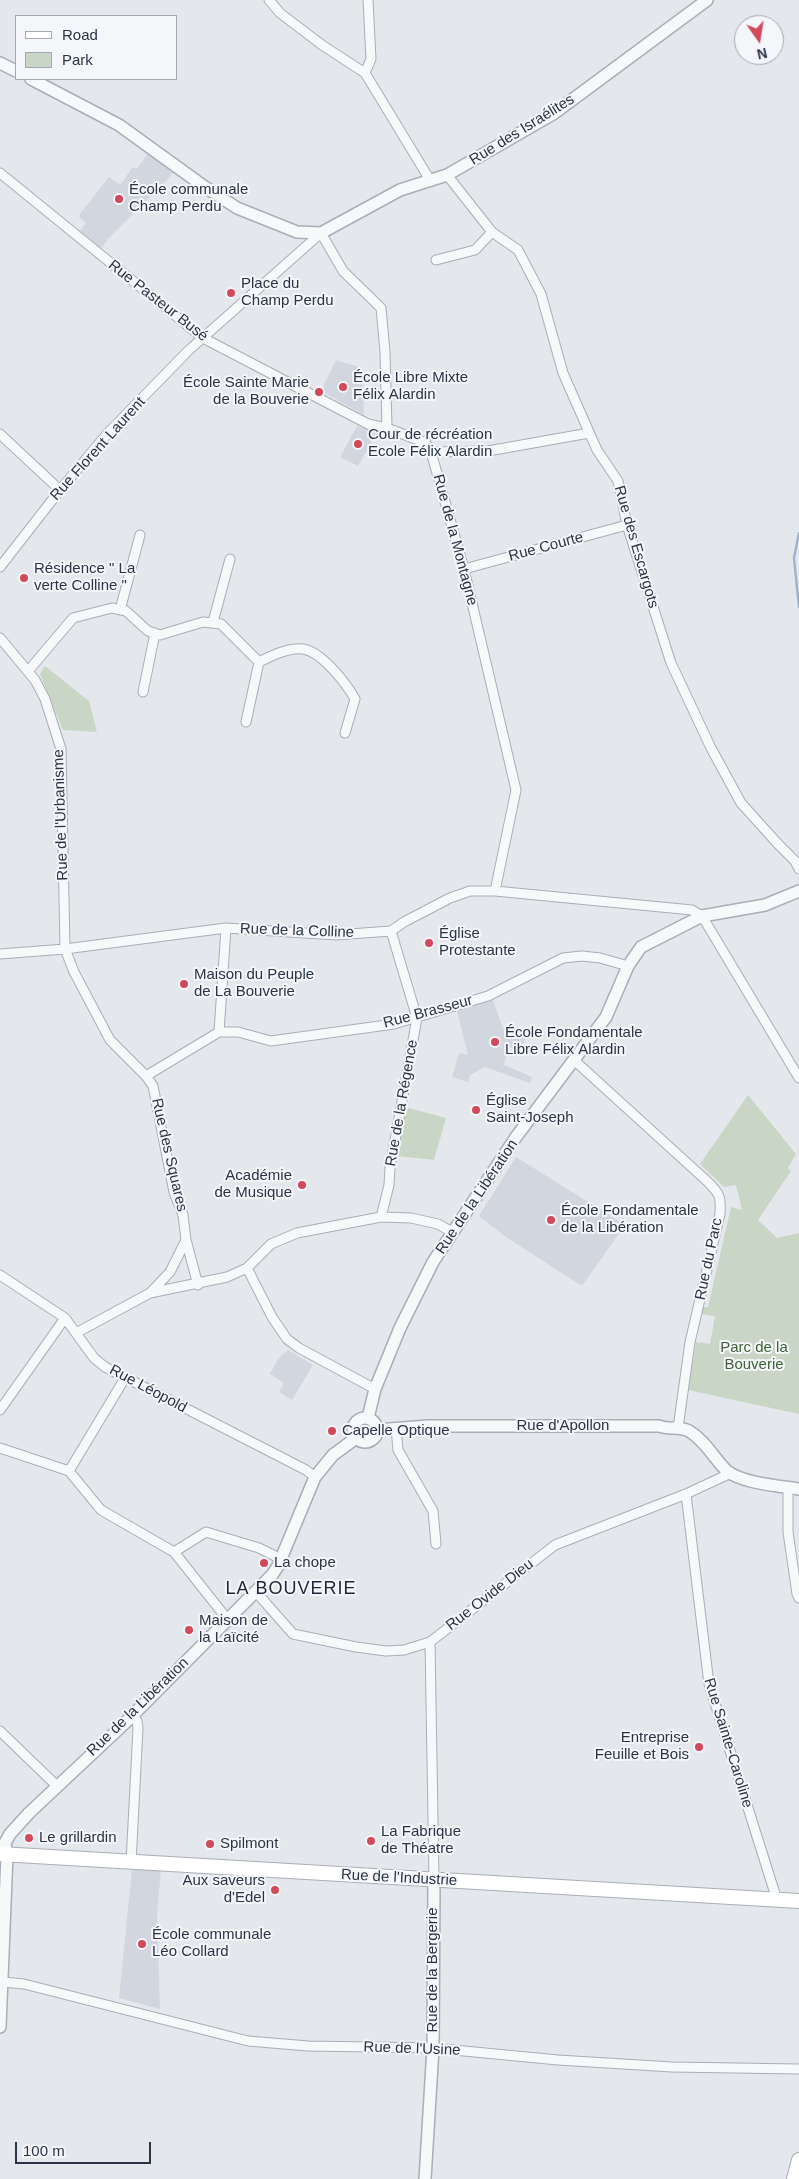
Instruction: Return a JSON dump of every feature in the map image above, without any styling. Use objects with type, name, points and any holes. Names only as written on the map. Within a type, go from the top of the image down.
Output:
[{"type":"main road","name":"Rue de l'Industrie","points":[[4,1855],[799,1901]]},
{"type":"main road","points":[[794,2179],[799,2160]]},
{"type":"street","points":[[269,0],[280,12],[322,45],[365,72],[430,180]]},
{"type":"street","points":[[365,72],[371,58],[368,0]]},
{"type":"street","name":"Rue des Israélites","points":[[321,234],[400,190],[447,176],[553,114],[707,0]]},
{"type":"street","points":[[0,63],[15,70]]},
{"type":"street","points":[[33,80],[120,125],[237,208],[297,232],[321,234]]},
{"type":"street","name":"Rue Pasteur Busé","points":[[0,173],[203,338],[368,424],[387,428]]},
{"type":"street","name":"Rue des Escargots","points":[[447,176],[492,232],[518,250],[541,294],[563,373],[597,450],[618,481],[627,525],[671,663],[711,748],[741,803],[795,860],[799,869]]},
{"type":"street","points":[[436,260],[475,250],[492,232]]},
{"type":"street","points":[[203,338],[321,234]]},
{"type":"street","points":[[321,234],[343,272],[381,308],[385,352],[387,428],[426,443],[431,452],[488,451],[589,433]]},
{"type":"street","name":"Rue Florent Laurent","points":[[0,566],[107,434],[203,338]]},
{"type":"street","points":[[0,434],[60,490]]},
{"type":"street","name":"Rue de la Montagne","points":[[431,452],[464,570],[516,790],[495,891]]},
{"type":"street","name":"Rue Courte","points":[[464,570],[627,525]]},
{"type":"street","points":[[120,610],[140,534]]},
{"type":"street","points":[[213,622],[230,559]]},
{"type":"street","points":[[29,670],[73,618],[112,608],[126,611],[148,631],[160,635],[203,622],[221,624],[259,662]]},
{"type":"street","points":[[142,692],[155,633]]},
{"type":"street","name":"Rue de l'Urbanisme","points":[[0,638],[29,670],[46,699],[61,748],[65,949]]},
{"type":"street","points":[[259,662],[291,650],[304,649],[322,659],[347,684],[355,699],[345,733]]},
{"type":"street","points":[[246,722],[259,662]]},
{"type":"street","name":"Rue de la Colline","points":[[0,954],[65,949],[226,928],[336,935],[392,931],[404,922],[450,898],[470,891],[495,891],[692,910],[702,916]]},
{"type":"street","name":"Rue de la Libération","points":[[368,1418],[375,1389],[416,1292],[452,1232],[525,1125],[575,1061],[606,1017],[628,966],[641,947],[702,916],[765,905],[799,891]]},
{"type":"street","points":[[702,916],[799,1078]]},
{"type":"street","points":[[146,1076],[219,1032],[226,928]]},
{"type":"street","name":"Rue de la Régence","points":[[380,1217],[389,1185],[416,1018],[392,931]]},
{"type":"street","name":"Rue des Squares","points":[[65,949],[74,972],[110,1040],[146,1076],[153,1086],[174,1192],[182,1215],[186,1240],[198,1284]]},
{"type":"street","name":"Rue Brasseur","points":[[219,1032],[238,1032],[271,1042],[394,1024],[488,996],[563,958],[582,956],[600,958],[628,966]]},
{"type":"street","name":"Rue du Parc","points":[[575,1061],[718,1192],[720,1199],[720,1214],[684,1379],[678,1428]]},
{"type":"street","points":[[76,1333],[150,1293],[227,1277],[247,1268],[271,1244],[297,1233],[380,1217],[411,1218],[438,1224],[452,1232]]},
{"type":"street","points":[[150,1293],[170,1272],[186,1240]]},
{"type":"street","points":[[247,1268],[272,1317],[287,1339],[375,1389]]},
{"type":"street","name":"Rue Léopold","points":[[0,1275],[65,1318],[96,1360],[125,1378],[306,1470],[315,1477]]},
{"type":"street","points":[[0,1410],[65,1318]]},
{"type":"street","points":[[70,1471],[125,1378]]},
{"type":"street","points":[[362,1418],[368,1418],[375,1423],[377,1430],[375,1437],[370,1441],[362,1442],[356,1438],[353,1431],[355,1423],[362,1418]]},
{"type":"street","name":"Rue d'Apollon","points":[[377,1430],[428,1426],[659,1426],[678,1428],[696,1436],[731,1473]]},
{"type":"street","points":[[396,1428],[398,1450],[434,1511],[436,1544]]},
{"type":"street","name":"Rue de la Libération","points":[[0,2027],[4,1855],[5,1844],[10,1834],[57,1786],[133,1716],[275,1571],[315,1477],[330,1457],[356,1438]]},
{"type":"street","points":[[0,1448],[70,1471],[101,1510],[174,1552],[228,1620]]},
{"type":"street","points":[[731,1473],[742,1479],[793,1488],[788,1532],[796,1594],[799,1598]]},
{"type":"street","name":"Rue Ovide Dieu","points":[[256,1592],[293,1634],[356,1647],[386,1651],[404,1650],[430,1642],[555,1545],[686,1494],[731,1473]]},
{"type":"street","name":"Rue Sainte-Caroline","points":[[686,1494],[708,1684],[776,1900]]},
{"type":"street","points":[[174,1552],[206,1532],[260,1548],[281,1559]]},
{"type":"street","name":"Rue de la Bergerie","points":[[425,2179],[433,2048],[434,1879],[430,1642]]},
{"type":"street","points":[[131,1863],[138,1728],[137,1721],[133,1716]]},
{"type":"street","points":[[0,1731],[57,1786]]},
{"type":"street","name":"Rue de l'Usine","points":[[2,1982],[24,1984],[242,2040],[308,2046],[433,2048],[558,2060],[672,2068],[799,2069]]},
{"type":"shaded area","name":"École communale Champ Perdu","points":[[148,153],[174,171],[109,238],[101,249],[79,233],[86,223],[79,217],[80,214],[109,177],[120,185],[133,167],[137,169]]},
{"type":"shaded area","name":"École Libre Mixte Félix Alardin","points":[[336,360],[362,368],[364,415],[321,391]]},
{"type":"shaded area","name":"Cour de récréation Ecole Félix Alardin","points":[[357,426],[377,432],[358,466],[340,457]]},
{"type":"shaded area","name":"École Fondamentale Libre Félix Alardin","points":[[493,1000],[506,1037],[510,1027],[528,1029],[522,1050],[509,1047],[504,1065],[532,1077],[530,1083],[485,1067],[470,1075],[468,1082],[452,1077],[459,1053],[468,1055],[457,1011]]},
{"type":"shaded area","name":"École Fondamentale de la Libération","points":[[516,1157],[625,1225],[582,1286],[506,1237],[479,1216]]},
{"type":"shaded area","points":[[288,1350],[313,1365],[292,1400],[279,1392],[284,1383],[270,1374],[278,1359]]},
{"type":"shaded area","name":"École communale Léo Collard","points":[[132,1870],[161,1870],[157,1914],[160,2009],[119,1998]]},
{"type":"green space","points":[[45,666],[89,701],[97,732],[63,730],[40,674]]},
{"type":"green space","name":"Parc de la Bouverie","points":[[748,1095],[796,1154],[788,1168],[791,1171],[758,1220],[777,1238],[799,1233],[799,1414],[688,1390],[696,1342],[710,1344],[715,1316],[701,1314],[703,1307],[708,1307],[731,1207],[742,1210],[736,1185],[724,1187],[700,1164]]},
{"type":"green space","points":[[405,1107],[446,1118],[434,1160],[397,1156]]},
{"type":"waterway","points":[[799,533],[794,558],[799,607]]},
{"type":"place","name":"École communale Champ Perdu","points":[[119,199]]},
{"type":"place","name":"Place du Champ Perdu","points":[[231,293]]},
{"type":"place","name":"École Libre Mixte Félix Alardin","points":[[343,387]]},
{"type":"place","name":"École Sainte Marie de la Bouverie","points":[[319,392]]},
{"type":"place","name":"Cour de récréation Ecole Félix Alardin","points":[[358,444]]},
{"type":"place","name":"Résidence \" La verte Colline \"","points":[[24,578]]},
{"type":"place","name":"Église Protestante","points":[[429,943]]},
{"type":"place","name":"Maison du Peuple de La Bouverie","points":[[184,984]]},
{"type":"place","name":"École Fondamentale Libre Félix Alardin","points":[[495,1042]]},
{"type":"place","name":"Église Saint-Joseph","points":[[476,1110]]},
{"type":"place","name":"Académie de Musique","points":[[302,1185]]},
{"type":"place","name":"École Fondamentale de la Libération","points":[[551,1220]]},
{"type":"place","name":"Capelle Optique","points":[[332,1431]]},
{"type":"place","name":"La chope","points":[[264,1563]]},
{"type":"place","name":"Maison de la Laïcité","points":[[189,1630]]},
{"type":"place","name":"Entreprise Feuille et Bois","points":[[699,1747]]},
{"type":"place","name":"Le grillardin","points":[[29,1838]]},
{"type":"place","name":"La Fabrique de Théatre","points":[[371,1841]]},
{"type":"place","name":"Spilmont","points":[[210,1844]]},
{"type":"place","name":"Aux saveurs d'Edel","points":[[275,1890]]},
{"type":"place","name":"École communale Léo Collard","points":[[142,1944]]},
{"type":"district","name":"LA BOUVERIE","points":[[291,1589]]}]
